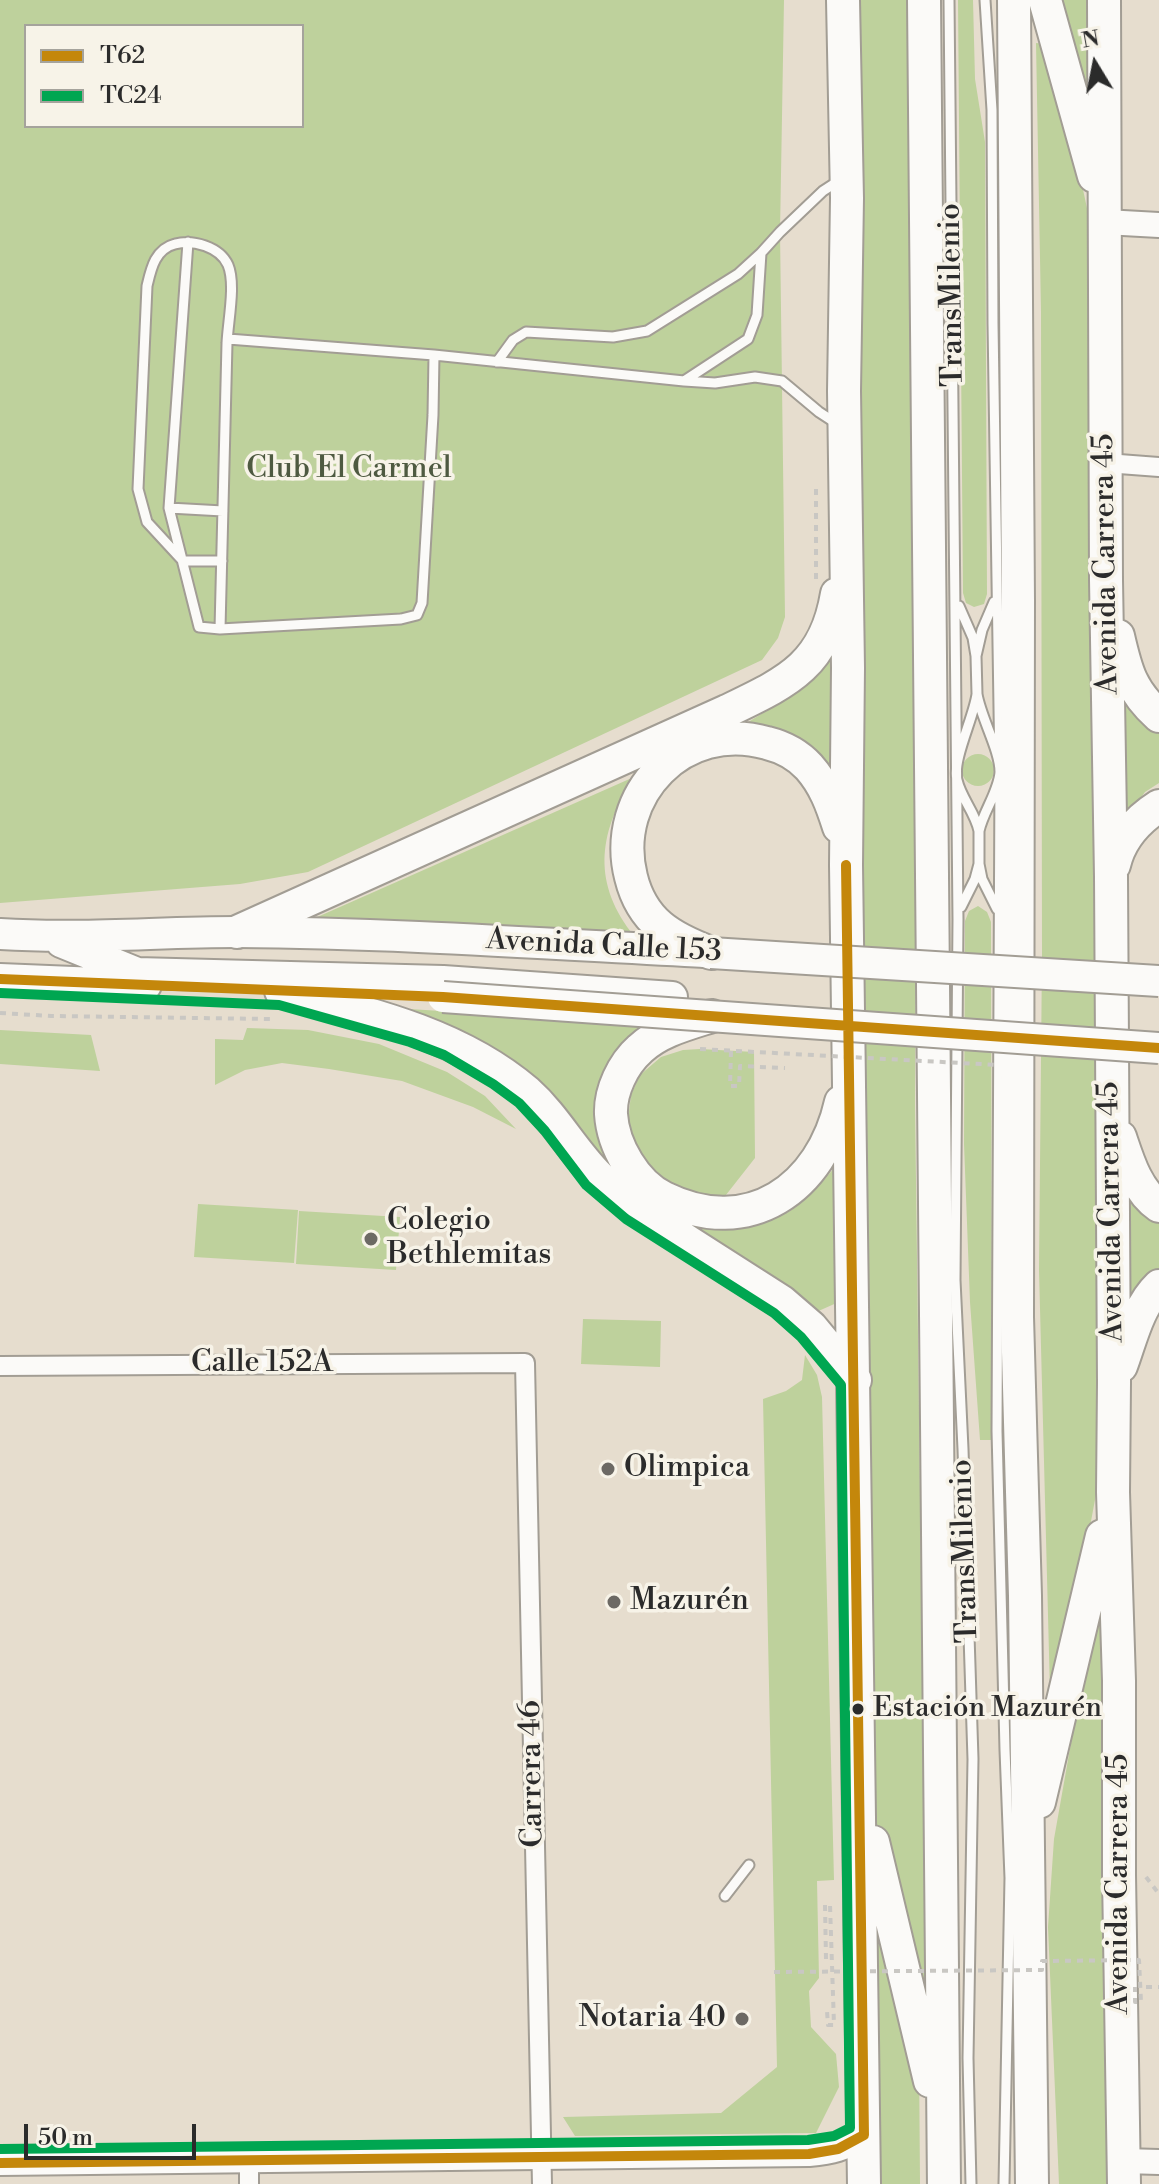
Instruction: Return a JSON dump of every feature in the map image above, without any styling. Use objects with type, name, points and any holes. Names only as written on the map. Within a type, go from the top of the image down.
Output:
[{"type":"highway","points":[[843,0],[847,176],[846,865],[864,2184]]},
{"type":"highway","points":[[924,0],[944,2184]]},
{"type":"highway","points":[[1014,0],[1018,599],[1017,1317],[1025,1596],[1032,2184]]},
{"type":"highway","points":[[1045,0],[1105,222]]},
{"type":"highway","name":"Avenida Carrera 45","points":[[1104,0],[1113,1492],[1119,1681],[1124,2173]]},
{"type":"highway","points":[[237,932],[782,684],[805,665],[823,642],[834,608],[846,535]]},
{"type":"highway","points":[[1106,580],[1125,668],[1137,692],[1159,716]]},
{"type":"highway","points":[[711,953],[670,936],[655,922],[637,895],[627,863],[630,818],[639,797],[668,762],[688,749],[709,741],[732,738],[755,739],[777,745],[797,756],[816,776],[830,799],[846,865]]},
{"type":"highway","points":[[1111,877],[1117,853],[1129,832],[1152,810]]},
{"type":"highway","points":[[277,1005],[414,1029],[450,1042],[501,1072],[528,1093],[556,1122],[596,1175],[618,1195],[793,1311],[817,1334],[855,1380]]},
{"type":"highway","points":[[712,1016],[660,1035],[640,1048],[624,1067],[615,1089],[611,1112],[614,1133],[635,1174],[662,1198],[699,1211],[746,1210],[764,1205],[786,1193],[809,1173],[828,1144],[836,1123],[850,1051]]},
{"type":"highway","points":[[1111,1110],[1129,1167],[1159,1206]]},
{"type":"highway","points":[[1114,1383],[1143,1307],[1159,1286]]},
{"type":"highway","points":[[1027,1852],[1113,1492]]},
{"type":"highway","points":[[859,1784],[944,2146]]},
{"type":"main road","name":"Avenida Calle 153","points":[[0,934],[49,937],[237,932],[445,939],[1159,981]]},
{"type":"main road","name":"Avenida Calle 153","points":[[49,937],[137,973],[1159,1029]]},
{"type":"main road","name":"Avenida Calle 153","points":[[0,979],[277,1005],[443,989],[712,1016],[1159,1048]]},
{"type":"street","points":[[1105,222],[1159,225]]},
{"type":"street","points":[[1106,463],[1159,467]]},
{"type":"street","name":"Calle 152A","points":[[0,1366],[525,1363]]},
{"type":"street","name":"Carrera 46","points":[[525,1363],[542,2184]]},
{"type":"street","points":[[0,2163],[249,2172],[541,2157],[809,2154],[841,2149],[864,2135]]},
{"type":"street","points":[[1124,2173],[1159,2162]]},
{"type":"lane","name":"TransMilenio","points":[[949,0],[958,919],[955,1280],[973,1759],[968,2058],[971,2184]]},
{"type":"lane","name":"TransMilenio","points":[[985,0],[992,110],[1000,772],[997,1431],[1010,1878],[1004,2184]]},
{"type":"lane","points":[[497,362],[513,340],[526,332],[613,337],[647,331],[738,274],[823,191],[847,176]]},
{"type":"lane","points":[[188,242],[169,508],[199,627],[220,629],[401,619],[417,615],[422,603],[425,559],[434,355]]},
{"type":"lane","points":[[220,629],[231,275],[226,260],[202,244],[188,242],[163,249],[152,267],[147,286],[138,489],[147,522],[183,561],[222,561]]},
{"type":"lane","points":[[684,381],[748,339],[757,315],[761,253]]},
{"type":"lane","points":[[228,339],[434,355],[684,381],[715,383],[755,377],[782,381],[845,429]]},
{"type":"lane","points":[[169,508],[223,511]]},
{"type":"lane","name":"TransMilenio","points":[[976,656],[997,590]]},
{"type":"lane","name":"TransMilenio","points":[[956,591],[960,610],[973,638],[977,694],[1000,772],[979,831],[982,879],[1000,920]]},
{"type":"lane","name":"TransMilenio","points":[[977,694],[956,775],[979,831]]},
{"type":"lane","name":"TransMilenio","points":[[958,919],[979,864]]},
{"type":"lane","points":[[725,1896],[749,1865]]},
{"type":"path","points":[[0,1013],[51,1016],[277,1005]]},
{"type":"path","points":[[691,1050],[1003,1066]]},
{"type":"path","points":[[731,1051],[730,1086],[739,1086],[740,1066],[785,1068]]},
{"type":"path","points":[[826,1959],[825,1905],[830,1905],[834,2025],[828,2025],[827,2011]]},
{"type":"path","points":[[842,1958],[843,1984]]},
{"type":"path","points":[[774,1972],[1042,1970],[1042,1961],[1139,1960],[1141,2002],[1135,2002],[1135,1987]]},
{"type":"green space","name":"Club El Carmel","points":[[0,0],[784,0],[780,232],[785,617],[778,638],[762,660],[308,872],[240,884],[0,903]]},
{"type":"green space","points":[[854,0],[910,0],[915,1104],[923,1722],[930,1984],[918,1985],[869,1801]]},
{"type":"green space","points":[[958,0],[973,0],[975,79],[985,142],[987,594],[984,604],[974,607],[966,603],[963,593]]},
{"type":"green space","points":[[1060,0],[1091,0],[1091,128]]},
{"type":"green space","points":[[1036,43],[1046,44],[1072,138],[1091,227],[1098,992],[1097,1489],[1078,1591],[1050,1692],[1039,1270],[1041,312]]},
{"type":"green space","points":[[831,654],[832,778],[735,730],[796,693],[816,676]]},
{"type":"green space","points":[[1124,695],[1138,714],[1159,731],[1159,783],[1145,792],[1124,821]]},
{"type":"green space","points":[[978,754],[989,759],[994,770],[989,781],[978,786],[967,781],[962,770],[967,759]]},
{"type":"green space","points":[[634,777],[614,816],[605,854],[605,874],[610,893],[631,932],[306,922]]},
{"type":"green space","points":[[978,906],[987,912],[991,922],[992,1440],[980,1440],[970,1302],[964,1144],[965,921],[969,911]]},
{"type":"green space","points":[[409,1009],[651,1024],[617,1050],[601,1082],[619,1178],[505,1058],[472,1037]]},
{"type":"green space","points":[[247,1028],[308,1030],[379,1044],[447,1072],[485,1096],[516,1129],[473,1107],[402,1081],[329,1069],[282,1063],[245,1070],[215,1085],[215,1039],[243,1040]]},
{"type":"green space","points":[[0,1030],[91,1035],[100,1071],[0,1064]]},
{"type":"green space","points":[[683,1050],[754,1052],[755,1158],[722,1200],[680,1193],[644,1166],[627,1128],[631,1095],[640,1075],[661,1057]]},
{"type":"green space","points":[[838,1163],[841,1301],[814,1313],[666,1218],[753,1222],[778,1217],[804,1201]]},
{"type":"green space","points":[[1126,1193],[1159,1217],[1159,1272],[1125,1314]]},
{"type":"green space","points":[[198,1204],[298,1210],[294,1263],[194,1257]]},
{"type":"green space","points":[[299,1211],[400,1217],[396,1270],[296,1264]]},
{"type":"green space","points":[[583,1319],[661,1321],[660,1367],[581,1364]]},
{"type":"green space","points":[[805,1355],[817,1375],[822,1397],[834,1880],[817,1881],[819,1978],[809,1991],[811,2027],[836,2054],[839,2087],[816,2133],[575,2136],[563,2117],[721,2113],[777,2067],[763,1399],[786,1391],[802,1380]]},
{"type":"green space","points":[[1100,1579],[1105,1708],[1109,2184],[1059,2184],[1048,1927],[1054,1839]]},
{"type":"green space","points":[[876,1909],[919,2055],[920,2184],[879,2184]]},
{"type":"transit line","name":"T62","points":[[0,2163],[809,2154],[838,2149],[864,2135],[846,865]]},
{"type":"transit line","name":"T62","points":[[0,979],[443,997],[1159,1048]]},
{"type":"transit line","name":"TC24","points":[[0,993],[279,1005],[410,1042],[444,1055],[519,1103],[545,1131],[586,1185],[626,1219],[774,1313],[801,1337],[841,1385],[850,2128],[834,2136],[808,2140],[0,2149]]},
{"type":"place","name":"Colegio Bethlemitas","points":[[371,1239]]},
{"type":"place","name":"Olimpica","points":[[608,1469]]},
{"type":"place","name":"Mazurén","points":[[614,1602]]},
{"type":"place","name":"Estación Mazurén","points":[[858,1709]]},
{"type":"place","name":"Notaria 40","points":[[742,2019]]}]
